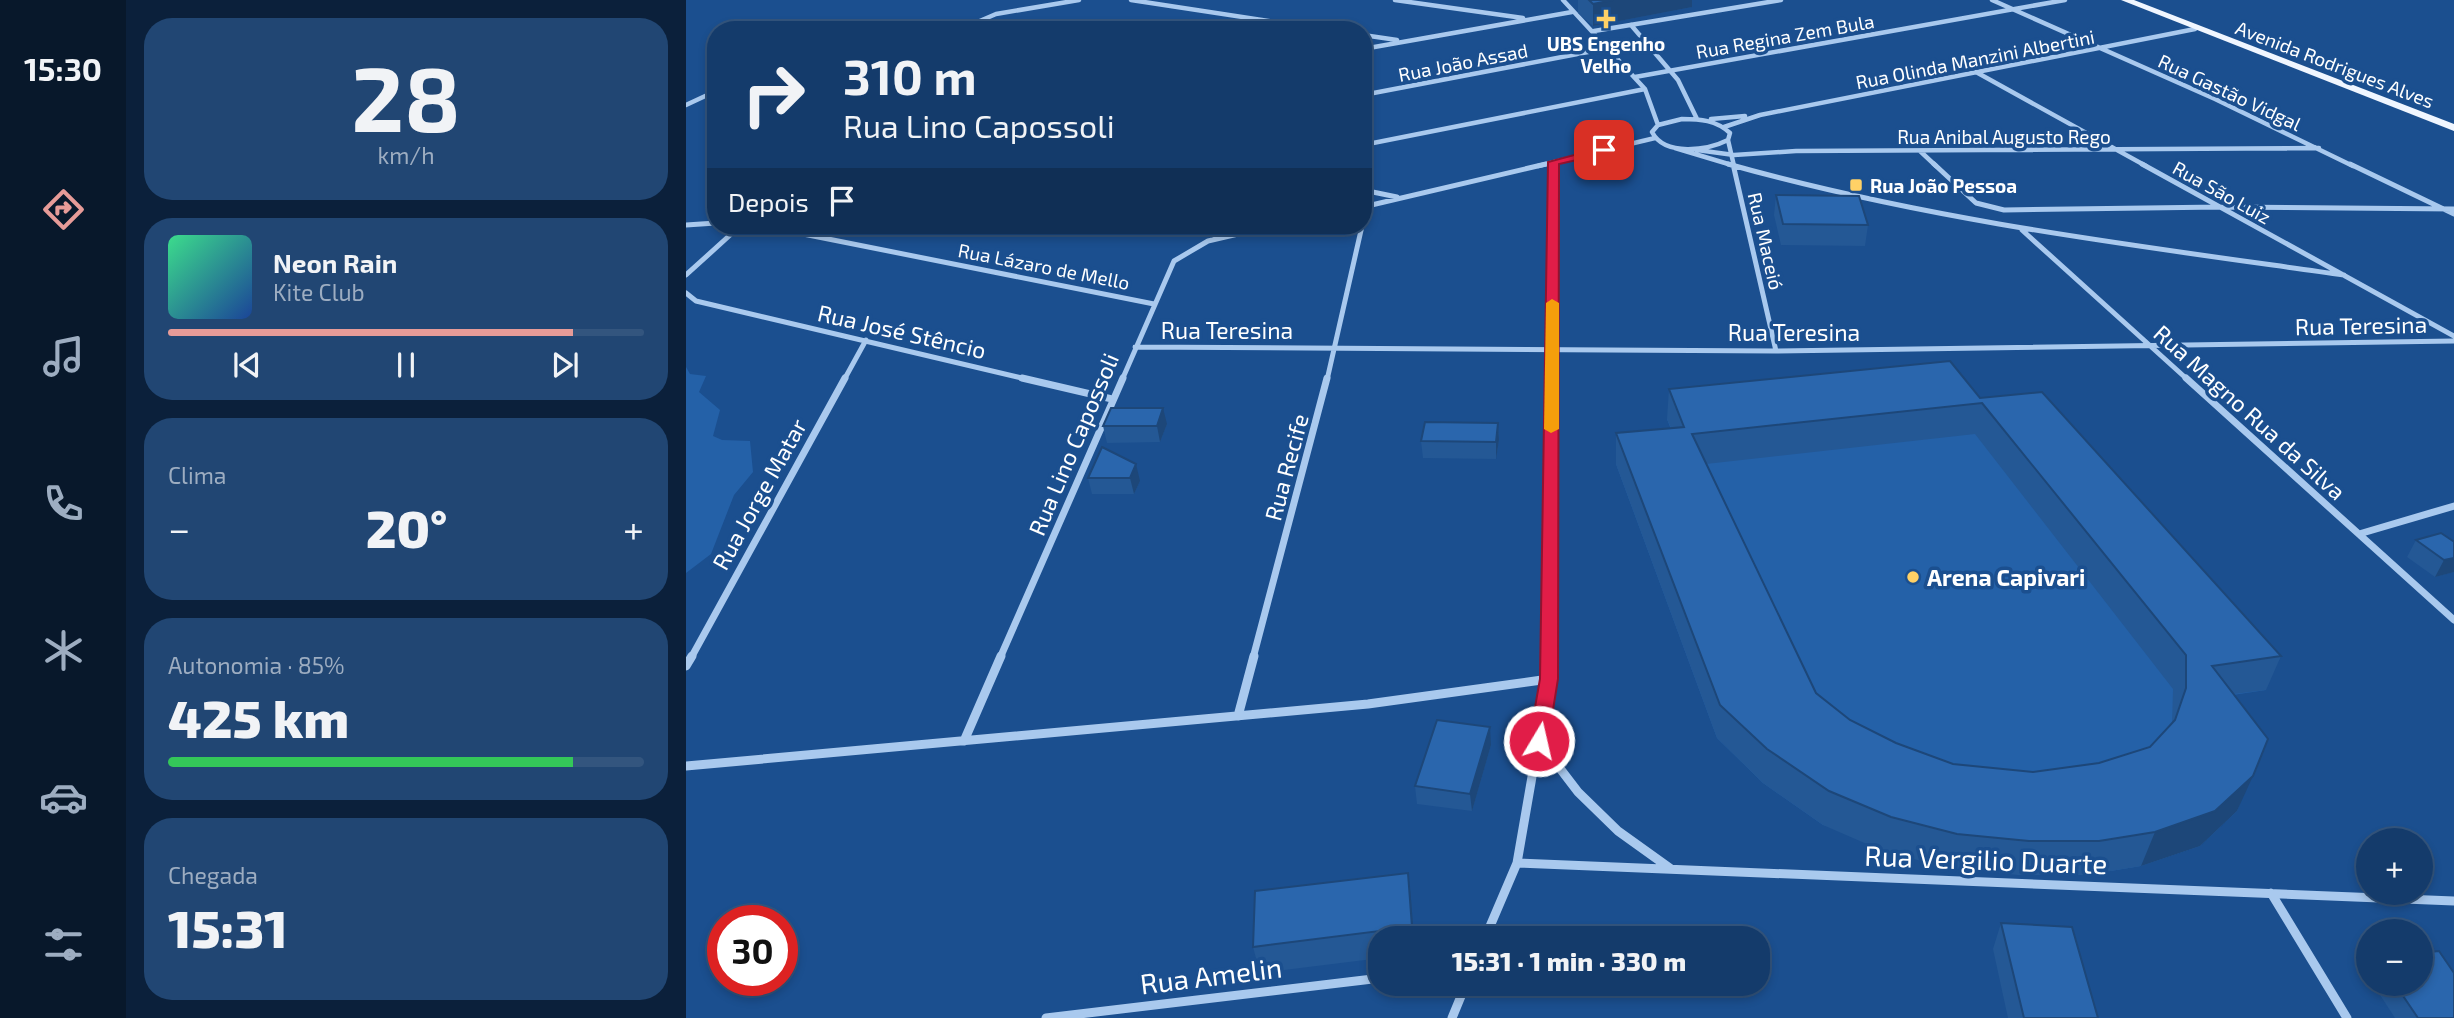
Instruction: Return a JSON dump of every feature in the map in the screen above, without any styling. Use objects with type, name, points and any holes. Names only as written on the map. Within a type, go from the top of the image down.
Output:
[{"type":"main road","name":"Avenida Rodrigues Alves","points":[[2126,0],[2454,128]]},
{"type":"street","points":[[975,21],[1019,9],[1079,0]]},
{"type":"street","points":[[1130,0],[1269,21]]},
{"type":"street","points":[[1395,0],[1530,19]]},
{"type":"street","points":[[1563,0],[1645,89],[1657,125],[1652,132],[1655,138],[1675,148],[1952,216],[2022,229],[2344,275]]},
{"type":"street","points":[[1594,31],[1781,0]]},
{"type":"street","name":"Rua Gastão Vidgal","points":[[1992,0],[2319,148],[2443,209]]},
{"type":"street","name":"Rua Regina Zem Bula","points":[[1634,77],[2065,0]]},
{"type":"street","points":[[1372,48],[1572,12]]},
{"type":"street","points":[[979,19],[991,21]]},
{"type":"street","points":[[1631,24],[1671,71],[1700,119],[1724,127],[1730,133],[1728,140],[1734,155]]},
{"type":"street","name":"Rua Olinda Manzini Albertini","points":[[1724,127],[1760,115],[2195,29]]},
{"type":"street","points":[[1372,36],[1406,42]]},
{"type":"street","name":"Rua João Assad","points":[[1372,93],[1609,48]]},
{"type":"street","name":"Rua São Luiz","points":[[1976,72],[2454,338]]},
{"type":"street","points":[[1372,143],[1645,89]]},
{"type":"street","points":[[686,105],[707,95]]},
{"type":"street","name":"Rua Olinda Manzini Albertini","points":[[1657,125],[1668,121],[1760,115]]},
{"type":"street","points":[[1372,205],[1655,138]]},
{"type":"street","points":[[1675,148],[1719,146],[1728,140]]},
{"type":"street","name":"Rua Anibal Augusto Rego","points":[[1689,149],[1734,155],[1796,151],[2319,148]]},
{"type":"street","points":[[1919,150],[1976,202],[2004,210],[2220,207],[2454,211]]},
{"type":"street","name":"Rua Maceió","points":[[1734,155],[1732,164],[1776,351]]},
{"type":"street","points":[[1490,926],[1517,863],[1549,679],[1554,162]]},
{"type":"street","points":[[1372,192],[1402,198]]},
{"type":"street","points":[[686,225],[707,224]]},
{"type":"street","name":"Rua Magno Rua da Silva","points":[[2022,229],[2454,620]]},
{"type":"street","points":[[686,275],[730,235]]},
{"type":"street","name":"Rua Lázaro de Mello","points":[[808,235],[1154,304]]},
{"type":"street","points":[[1213,235],[1219,237]]},
{"type":"street","name":"Rua Lino Capossoli","points":[[964,741],[1174,261],[1188,249],[1229,235]]},
{"type":"street","name":"Rua Recife","points":[[1238,716],[1335,348],[1361,235]]},
{"type":"street","name":"Rua José Stêncio","points":[[686,293],[696,301],[1112,399]]},
{"type":"street","name":"Rua Teresina","points":[[1135,347],[1776,351],[2454,338]]},
{"type":"street","name":"Rua Jorge Matar","points":[[686,666],[866,340]]},
{"type":"street","points":[[2360,534],[2454,506]]},
{"type":"street","points":[[686,766],[1368,704],[1549,679]]},
{"type":"street","points":[[1539,741],[1578,792],[1618,831],[1671,869]]},
{"type":"street","name":"Rua Vergilio Duarte","points":[[1517,863],[2454,901]]},
{"type":"street","points":[[2271,893],[2347,1018]]},
{"type":"street","name":"Rua Amelin","points":[[1046,1018],[1368,980]]},
{"type":"street","points":[[1452,1018],[1461,996]]},
{"type":"shaded area","points":[[686,367],[690,374],[706,376],[699,392],[720,410],[713,436],[722,440],[750,441],[753,472],[734,495],[711,554],[686,573]]},
{"type":"shaded area","name":"Arena Capivari","points":[[1944,391],[1973,429],[2266,690],[2199,700],[2252,773],[2237,811],[2200,846],[2141,866],[2086,875],[1823,825],[1763,783],[1717,738],[1616,464],[1682,458],[1667,419]]},
{"type":"building","points":[[1589,0],[1613,0],[1593,4]]},
{"type":"building","points":[[1776,195],[1859,196],[1868,225],[1783,224]]},
{"type":"building","points":[[1950,361],[1980,398],[2042,392],[2281,656],[2212,666],[2268,739],[2253,776],[2215,811],[2155,832],[2099,841],[2029,841],[1957,834],[1891,817],[1829,791],[1767,749],[1720,705],[1616,433],[1684,427],[1669,389]],"holes":[[[1982,403],[2186,655],[2186,688],[2175,720],[2150,747],[2099,763],[2033,772],[1953,764],[1896,743],[1850,720],[1816,693],[1692,434]]]},
{"type":"building","points":[[1111,408],[1163,408],[1157,426],[1103,426]]},
{"type":"building","points":[[1425,422],[1498,423],[1496,442],[1421,441]]},
{"type":"building","points":[[1102,447],[1136,464],[1130,478],[1088,478]]},
{"type":"building","points":[[2441,533],[2454,541],[2454,558],[2444,560],[2416,540]]},
{"type":"building","points":[[1437,720],[1490,727],[1470,794],[1415,786]]},
{"type":"building","points":[[1408,873],[1412,926],[1368,926],[1368,933],[1253,947],[1255,891]]},
{"type":"building","points":[[2001,923],[2072,927],[2098,1018],[2024,1018]]},
{"type":"building","points":[[2439,951],[2454,973],[2454,1018],[2418,1018],[2403,996],[2433,996],[2433,952]]},
{"type":"slow traffic","points":[[1551,429],[1552,303]]},
{"type":"place","name":"UBS Engenho Velho","points":[[1606,19]]},
{"type":"place","name":"Rua João Pessoa","points":[[1856,185]]},
{"type":"place","name":"Arena Capivari","points":[[1913,577]]},
{"type":"route","points":[[1539,741],[1549,679],[1554,162],[1604,150]]}]
